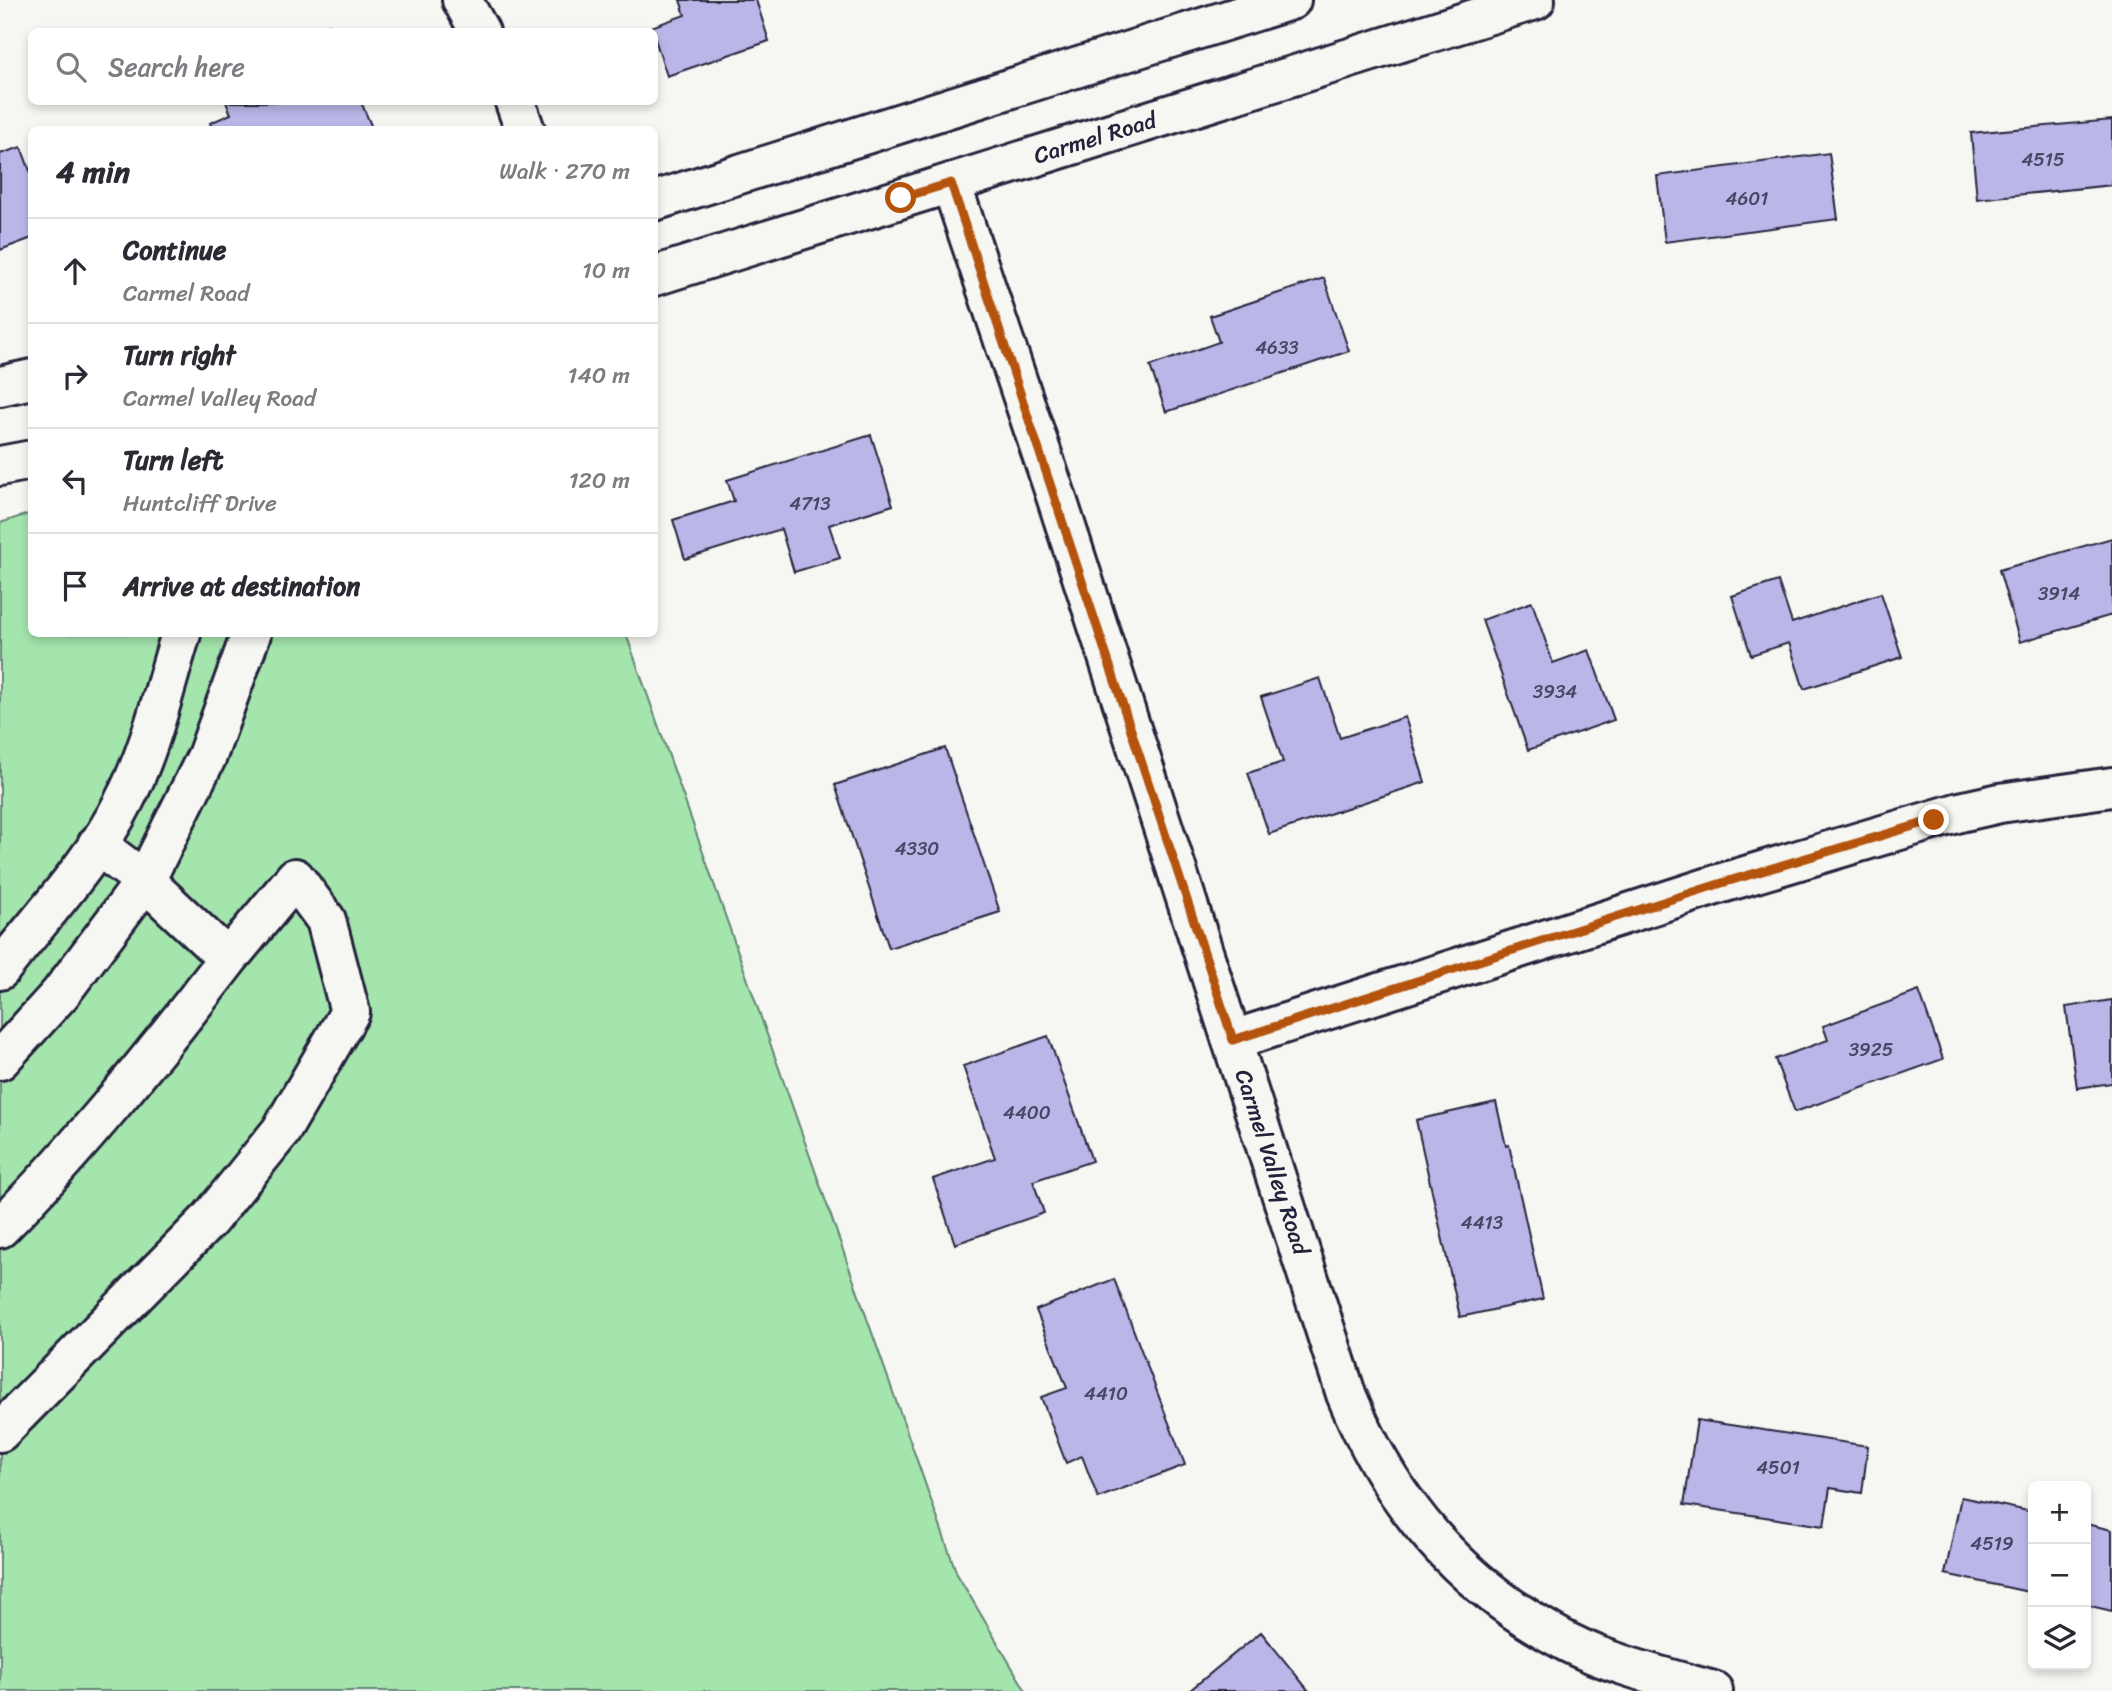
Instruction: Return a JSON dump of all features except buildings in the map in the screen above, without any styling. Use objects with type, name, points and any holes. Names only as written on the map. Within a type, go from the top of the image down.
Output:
[{"type":"street","points":[[462,0],[478,28]]},
{"type":"street","points":[[658,200],[1291,0]]},
{"type":"street","name":"Carmel Road","points":[[658,275],[1535,0]]},
{"type":"street","points":[[516,105],[524,126]]},
{"type":"street","name":"Carmel Valley Road","points":[[951,183],[1233,1040],[1346,1394],[1360,1429],[1398,1494],[1444,1552],[1505,1604],[1569,1642],[1638,1670],[1713,1691]]},
{"type":"street","points":[[0,386],[28,380]]},
{"type":"street","points":[[0,466],[28,461]]},
{"type":"street","points":[[0,970],[97,845],[124,802],[140,764],[180,637]]},
{"type":"street","points":[[0,1060],[60,994],[145,881],[207,756],[250,637]]},
{"type":"street","points":[[1233,1040],[1722,883],[1960,813],[2000,803],[2112,787]]},
{"type":"street","points":[[97,845],[145,881],[228,959]]},
{"type":"street","points":[[0,1228],[34,1194],[154,1053],[295,878],[326,920],[350,1012],[281,1131],[209,1220],[0,1432]]},
{"type":"green space","points":[[28,514],[28,637],[627,637],[957,1574],[1026,1691],[0,1691],[0,523]]},
{"type":"route","points":[[901,198],[951,183],[1233,1040],[1722,883],[1934,820]]}]
